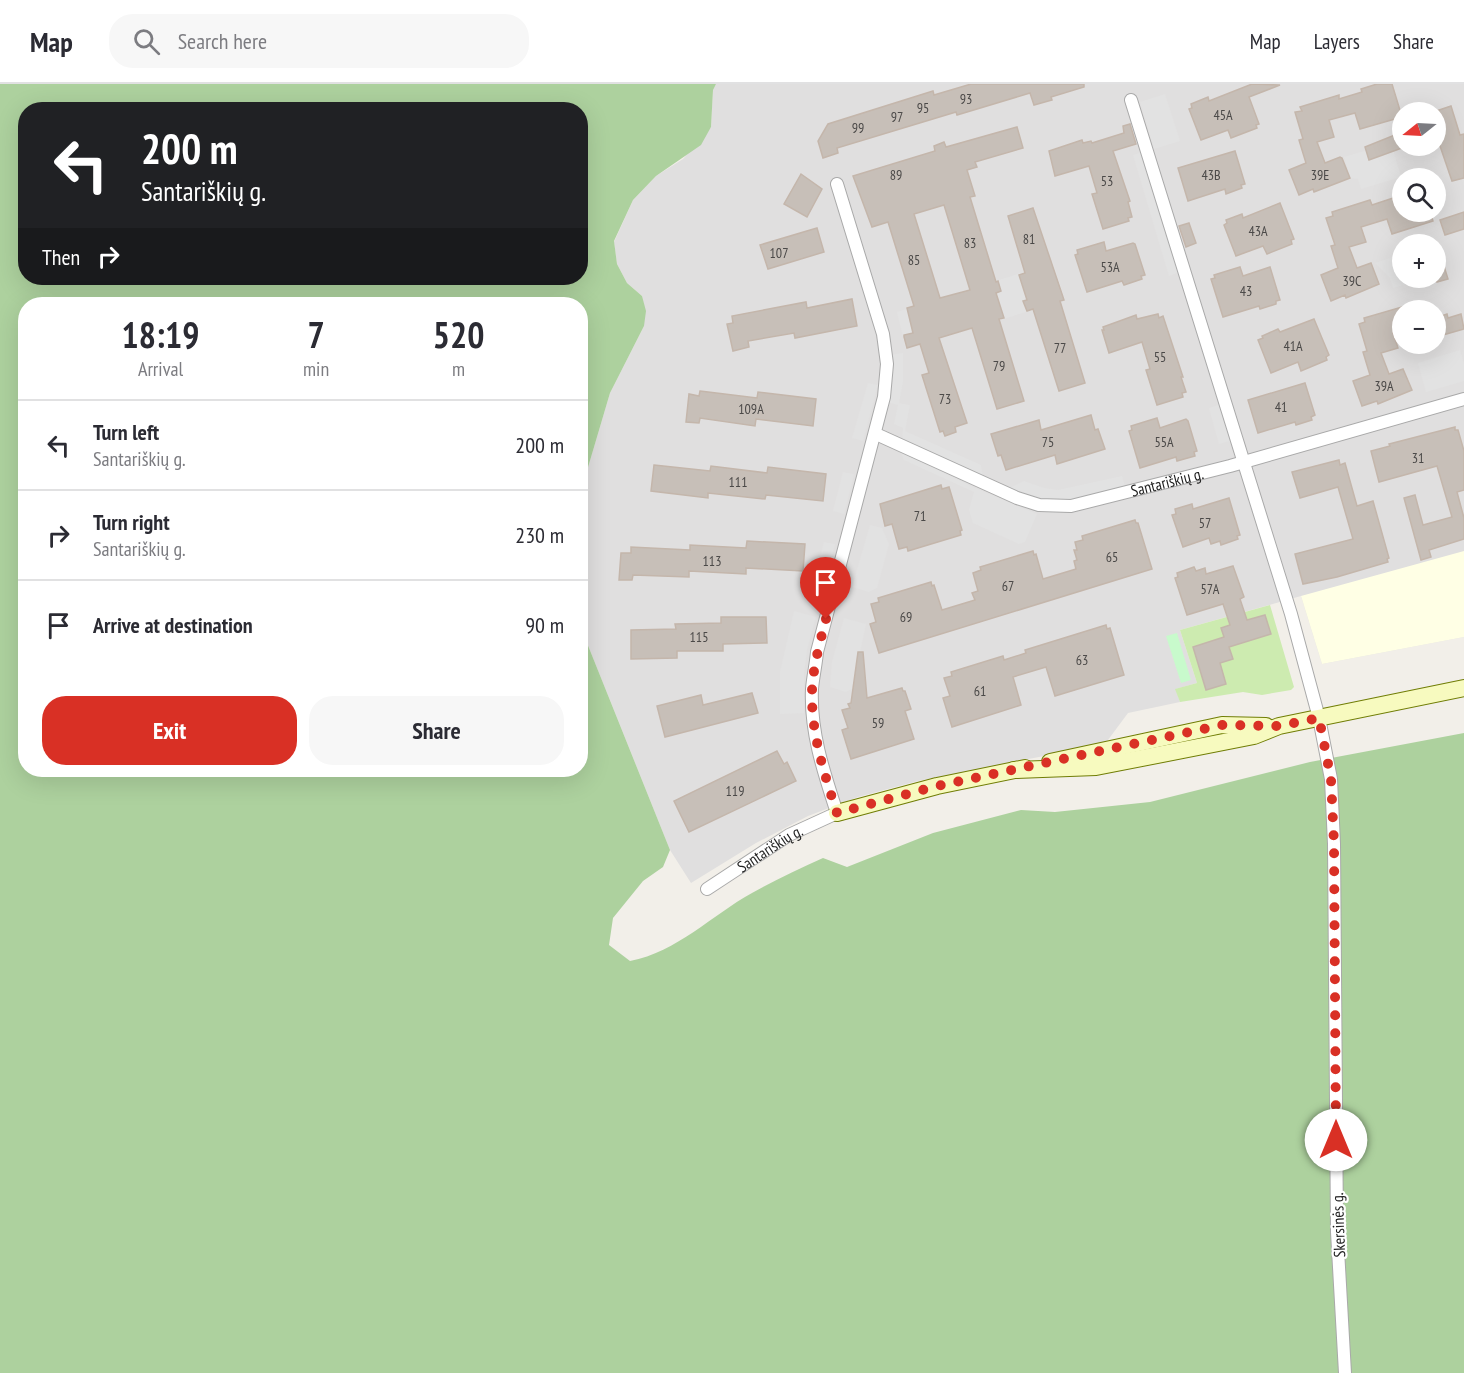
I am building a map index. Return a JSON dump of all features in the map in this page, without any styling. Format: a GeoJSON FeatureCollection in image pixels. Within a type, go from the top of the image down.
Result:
{"type":"FeatureCollection","features":[{"type":"Feature","properties":{"kind":"main road","name":"Santariškių g."},"geometry":{"type":"LineString","coordinates":[[837,813],[928,789],[1014,770],[1096,767],[1254,736],[1279,726],[1464,688]]}},
{"type":"Feature","properties":{"kind":"street","name":"Skersinės g."},"geometry":{"type":"LineString","coordinates":[[1131,100],[1290,614],[1319,718],[1331,779],[1334,844],[1337,1232],[1345,1373]]}},
{"type":"Feature","properties":{"kind":"street"},"geometry":{"type":"LineString","coordinates":[[837,184],[883,334],[887,379],[876,434],[817,652],[812,690],[814,729],[837,813]]}},
{"type":"Feature","properties":{"kind":"street","name":"Santariškių g."},"geometry":{"type":"LineString","coordinates":[[876,434],[1017,498],[1039,505],[1071,506],[1244,462],[1464,399]]}},
{"type":"Feature","properties":{"kind":"street","name":"Santariškių g."},"geometry":{"type":"LineString","coordinates":[[707,889],[789,835],[837,813]]}},
{"type":"Feature","properties":{"kind":"shaded area"},"geometry":{"type":"Polygon","coordinates":[[[716,84],[1464,84],[1464,637],[1322,664],[1301,596],[1180,630],[1197,683],[1176,689],[1180,702],[1128,713],[1105,744],[918,781],[858,797],[808,816],[756,843],[691,883],[670,850],[588,645],[588,467],[610,393],[644,326],[642,296],[627,283],[617,264],[614,242],[633,200],[656,176],[683,159],[711,127],[713,89],[716,84]]]}},
{"type":"Feature","properties":{"kind":"shaded area"},"geometry":{"type":"Polygon","coordinates":[[[1165,94],[1180,141],[1154,149],[1140,102],[1165,94]]]}},
{"type":"Feature","properties":{"kind":"shaded area"},"geometry":{"type":"Polygon","coordinates":[[[1391,143],[1392,156],[1395,156],[1398,168],[1392,168],[1392,180],[1361,189],[1358,179],[1350,178],[1344,157],[1391,143]]]}},
{"type":"Feature","properties":{"kind":"shaded area"},"geometry":{"type":"Polygon","coordinates":[[[1143,152],[1180,272],[1169,276],[1133,155],[1143,152]]]}},
{"type":"Feature","properties":{"kind":"shaded area"},"geometry":{"type":"Polygon","coordinates":[[[1392,257],[1392,285],[1390,278],[1375,263],[1392,257]]]}},
{"type":"Feature","properties":{"kind":"shaded area"},"geometry":{"type":"Polygon","coordinates":[[[1053,263],[1065,300],[906,349],[897,312],[1053,263]]]}},
{"type":"Feature","properties":{"kind":"shaded area"},"geometry":{"type":"Polygon","coordinates":[[[1460,350],[1464,364],[1464,381],[1426,392],[1418,363],[1460,350]]]}},
{"type":"Feature","properties":{"kind":"shaded area"},"geometry":{"type":"Polygon","coordinates":[[[903,353],[903,382],[899,403],[910,405],[905,431],[981,465],[983,478],[902,442],[903,428],[894,424],[898,405],[887,402],[890,355],[903,353]]]}},
{"type":"Feature","properties":{"kind":"shaded area"},"geometry":{"type":"Polygon","coordinates":[[[868,383],[878,385],[863,441],[852,438],[868,383]]]}},
{"type":"Feature","properties":{"kind":"shaded area"},"geometry":{"type":"Polygon","coordinates":[[[1219,405],[1230,441],[1219,444],[1209,408],[1219,405]]]}},
{"type":"Feature","properties":{"kind":"shaded area"},"geometry":{"type":"Polygon","coordinates":[[[901,452],[973,487],[1037,514],[1025,542],[1019,544],[973,523],[969,510],[974,492],[904,460],[901,452]]]}},
{"type":"Feature","properties":{"kind":"shaded area"},"geometry":{"type":"Polygon","coordinates":[[[843,472],[854,474],[844,514],[833,511],[843,472]]]}},
{"type":"Feature","properties":{"kind":"shaded area"},"geometry":{"type":"Polygon","coordinates":[[[1122,476],[1126,490],[1074,503],[1037,500],[1008,489],[1024,481],[1058,490],[1122,476]]]}},
{"type":"Feature","properties":{"kind":"shaded area"},"geometry":{"type":"Polygon","coordinates":[[[870,525],[882,528],[889,544],[877,588],[869,592],[852,587],[870,525]]]}},
{"type":"Feature","properties":{"kind":"shaded area"},"geometry":{"type":"Polygon","coordinates":[[[824,542],[835,544],[825,584],[814,581],[824,542]]]}},
{"type":"Feature","properties":{"kind":"shaded area"},"geometry":{"type":"Polygon","coordinates":[[[1464,551],[1464,637],[1322,664],[1301,596],[1464,551]]]}},
{"type":"Feature","properties":{"kind":"shaded area"},"geometry":{"type":"Polygon","coordinates":[[[794,611],[816,617],[807,650],[804,675],[804,713],[780,714],[780,672],[794,611]]]}},
{"type":"Feature","properties":{"kind":"shaded area"},"geometry":{"type":"Polygon","coordinates":[[[844,618],[866,624],[852,689],[846,692],[830,687],[832,662],[844,618]]]}},
{"type":"Feature","properties":{"kind":"green space"},"geometry":{"type":"Polygon","coordinates":[[[0,84],[716,84],[713,90],[711,127],[701,145],[656,176],[633,200],[614,241],[617,264],[627,283],[642,296],[646,311],[644,326],[610,393],[588,467],[588,297],[18,297],[18,777],[588,777],[588,645],[670,850],[663,867],[643,881],[613,918],[609,945],[630,961],[663,950],[752,893],[823,858],[847,867],[933,833],[1021,810],[1055,812],[1150,802],[1310,762],[1464,733],[1464,1373],[0,1373],[0,84]]]}},
{"type":"Feature","properties":{"kind":"green space"},"geometry":{"type":"Polygon","coordinates":[[[1270,605],[1294,687],[1291,690],[1262,695],[1243,692],[1180,702],[1175,689],[1197,683],[1180,630],[1270,605]]]}},
{"type":"Feature","properties":{"kind":"green space"},"geometry":{"type":"Polygon","coordinates":[[[1177,633],[1191,680],[1181,683],[1166,636],[1177,633]]]}},
{"type":"Feature","properties":{"kind":"building"},"geometry":{"type":"Polygon","coordinates":[[[971,84],[1084,84],[1084,87],[1034,105],[1030,93],[957,115],[956,112],[837,148],[838,153],[823,158],[818,141],[828,124],[933,91],[934,95],[971,84]]]}},
{"type":"Feature","properties":{"kind":"building"},"geometry":{"type":"Polygon","coordinates":[[[1252,84],[1280,85],[1249,97],[1259,124],[1256,125],[1257,128],[1231,138],[1228,130],[1201,140],[1189,109],[1192,108],[1191,104],[1208,97],[1209,101],[1252,84]]]}},
{"type":"Feature","properties":{"kind":"building"},"geometry":{"type":"Polygon","coordinates":[[[1377,84],[1392,84],[1397,102],[1392,102],[1392,120],[1360,129],[1355,113],[1329,120],[1334,137],[1317,142],[1325,163],[1342,158],[1350,178],[1314,192],[1313,189],[1299,195],[1289,170],[1306,163],[1299,140],[1303,139],[1295,112],[1302,111],[1300,107],[1339,95],[1339,99],[1362,92],[1361,89],[1377,84]]]}},
{"type":"Feature","properties":{"kind":"building"},"geometry":{"type":"Polygon","coordinates":[[[1451,106],[1460,135],[1464,134],[1464,178],[1452,181],[1443,156],[1446,156],[1446,108],[1451,106]]]}},
{"type":"Feature","properties":{"kind":"building"},"geometry":{"type":"Polygon","coordinates":[[[1130,124],[1136,144],[1113,151],[1130,201],[1128,202],[1132,217],[1128,218],[1129,221],[1103,229],[1092,194],[1097,193],[1089,166],[1055,176],[1049,151],[1082,140],[1083,143],[1091,141],[1092,143],[1124,133],[1123,126],[1130,124]]]}},
{"type":"Feature","properties":{"kind":"building"},"geometry":{"type":"Polygon","coordinates":[[[1017,127],[1023,148],[975,162],[977,167],[967,170],[975,196],[970,197],[996,282],[998,281],[1001,291],[996,293],[1004,318],[999,319],[1024,401],[997,409],[972,328],[939,338],[967,423],[955,427],[956,432],[945,436],[943,431],[940,432],[922,375],[929,373],[920,344],[907,348],[904,337],[904,335],[913,333],[907,308],[914,306],[888,222],[872,227],[853,176],[935,151],[934,146],[944,142],[946,147],[1017,127]],[[944,205],[914,214],[940,298],[970,290],[944,205]]]}},
{"type":"Feature","properties":{"kind":"building"},"geometry":{"type":"Polygon","coordinates":[[[1392,136],[1392,152],[1369,160],[1365,147],[1392,136]]]}},
{"type":"Feature","properties":{"kind":"building"},"geometry":{"type":"Polygon","coordinates":[[[1235,151],[1245,184],[1241,185],[1242,188],[1226,194],[1225,189],[1188,201],[1178,168],[1235,151]]]}},
{"type":"Feature","properties":{"kind":"building"},"geometry":{"type":"Polygon","coordinates":[[[801,174],[822,189],[807,217],[784,204],[801,174]]]}},
{"type":"Feature","properties":{"kind":"building"},"geometry":{"type":"Polygon","coordinates":[[[1392,198],[1392,222],[1430,222],[1392,234],[1387,219],[1361,227],[1366,242],[1349,247],[1357,268],[1371,263],[1379,284],[1346,298],[1345,295],[1331,301],[1321,275],[1338,268],[1331,246],[1335,245],[1326,218],[1333,216],[1332,212],[1370,200],[1372,205],[1392,198]]]}},
{"type":"Feature","properties":{"kind":"building"},"geometry":{"type":"Polygon","coordinates":[[[1280,203],[1294,239],[1291,240],[1292,244],[1267,254],[1263,246],[1236,256],[1224,225],[1227,223],[1226,220],[1242,214],[1243,218],[1280,203]]]}},
{"type":"Feature","properties":{"kind":"building"},"geometry":{"type":"Polygon","coordinates":[[[1033,208],[1064,300],[1060,301],[1085,383],[1059,391],[1033,309],[1027,311],[1023,301],[1027,300],[1019,275],[1025,273],[1008,216],[1033,208]]]}},
{"type":"Feature","properties":{"kind":"building"},"geometry":{"type":"Polygon","coordinates":[[[1464,212],[1464,229],[1445,234],[1441,222],[1446,222],[1446,218],[1464,212]]]}},
{"type":"Feature","properties":{"kind":"building"},"geometry":{"type":"Polygon","coordinates":[[[1189,223],[1196,243],[1186,247],[1179,226],[1189,223]]]}},
{"type":"Feature","properties":{"kind":"building"},"geometry":{"type":"Polygon","coordinates":[[[817,228],[824,252],[768,269],[760,245],[817,228]]]}},
{"type":"Feature","properties":{"kind":"building"},"geometry":{"type":"Polygon","coordinates":[[[1104,242],[1106,251],[1135,244],[1145,275],[1141,276],[1142,279],[1124,285],[1122,281],[1087,292],[1075,255],[1078,254],[1077,250],[1104,242]]]}},
{"type":"Feature","properties":{"kind":"building"},"geometry":{"type":"Polygon","coordinates":[[[1240,267],[1243,276],[1270,267],[1280,300],[1276,301],[1276,304],[1260,309],[1259,306],[1223,317],[1211,279],[1215,278],[1214,275],[1240,267]]]}},
{"type":"Feature","properties":{"kind":"building"},"geometry":{"type":"Polygon","coordinates":[[[852,299],[857,326],[795,338],[794,333],[748,341],[749,347],[733,351],[727,324],[733,323],[732,316],[806,302],[807,308],[852,299]]]}},
{"type":"Feature","properties":{"kind":"building"},"geometry":{"type":"Polygon","coordinates":[[[1392,310],[1392,350],[1381,353],[1389,374],[1403,369],[1412,390],[1378,404],[1377,401],[1362,406],[1353,381],[1370,375],[1363,352],[1367,351],[1359,324],[1365,322],[1364,318],[1392,310]]]}},
{"type":"Feature","properties":{"kind":"building"},"geometry":{"type":"Polygon","coordinates":[[[1158,314],[1159,318],[1163,316],[1186,392],[1182,393],[1183,397],[1157,405],[1146,370],[1150,369],[1142,342],[1109,353],[1102,330],[1104,330],[1103,327],[1136,315],[1137,319],[1158,314]]]}},
{"type":"Feature","properties":{"kind":"building"},"geometry":{"type":"Polygon","coordinates":[[[1446,314],[1448,318],[1461,314],[1464,329],[1446,334],[1446,314]]]}},
{"type":"Feature","properties":{"kind":"building"},"geometry":{"type":"Polygon","coordinates":[[[1314,319],[1329,355],[1326,357],[1327,360],[1301,371],[1298,362],[1271,373],[1258,340],[1278,329],[1280,332],[1314,319]]]}},
{"type":"Feature","properties":{"kind":"building"},"geometry":{"type":"Polygon","coordinates":[[[1305,383],[1315,415],[1311,417],[1312,420],[1296,425],[1295,422],[1258,433],[1248,400],[1305,383]]]}},
{"type":"Feature","properties":{"kind":"building"},"geometry":{"type":"Polygon","coordinates":[[[700,391],[757,398],[758,392],[816,399],[813,426],[756,419],[755,426],[700,418],[699,423],[686,422],[689,394],[699,396],[700,391]]]}},
{"type":"Feature","properties":{"kind":"building"},"geometry":{"type":"Polygon","coordinates":[[[1091,415],[1095,430],[1098,429],[1105,449],[1057,464],[1055,455],[1006,470],[1001,455],[998,456],[991,434],[1039,420],[1041,430],[1091,415]]]}},
{"type":"Feature","properties":{"kind":"building"},"geometry":{"type":"Polygon","coordinates":[[[1157,418],[1160,428],[1186,419],[1188,421],[1197,451],[1194,452],[1195,456],[1177,461],[1176,457],[1140,468],[1129,431],[1132,430],[1131,426],[1157,418]]]}},
{"type":"Feature","properties":{"kind":"building"},"geometry":{"type":"Polygon","coordinates":[[[1455,427],[1464,451],[1464,490],[1457,492],[1464,518],[1464,539],[1429,550],[1431,557],[1421,560],[1404,498],[1415,495],[1423,525],[1452,517],[1437,466],[1379,482],[1371,451],[1455,427]]]}},
{"type":"Feature","properties":{"kind":"building"},"geometry":{"type":"Polygon","coordinates":[[[1339,460],[1340,465],[1345,463],[1357,506],[1373,501],[1389,558],[1388,562],[1303,584],[1295,554],[1353,539],[1338,487],[1300,498],[1292,472],[1339,460]]]}},
{"type":"Feature","properties":{"kind":"building"},"geometry":{"type":"Polygon","coordinates":[[[654,465],[710,471],[711,466],[767,473],[768,467],[826,474],[823,501],[766,495],[765,499],[708,493],[708,498],[651,491],[654,465]]]}},
{"type":"Feature","properties":{"kind":"building"},"geometry":{"type":"Polygon","coordinates":[[[941,485],[942,489],[949,487],[962,530],[961,535],[908,551],[907,547],[899,549],[892,524],[885,526],[880,504],[941,485]]]}},
{"type":"Feature","properties":{"kind":"building"},"geometry":{"type":"Polygon","coordinates":[[[1229,498],[1240,535],[1237,536],[1238,539],[1221,545],[1220,541],[1211,544],[1209,538],[1183,547],[1172,515],[1176,514],[1175,509],[1192,504],[1193,509],[1229,498]]]}},
{"type":"Feature","properties":{"kind":"building"},"geometry":{"type":"Polygon","coordinates":[[[1135,520],[1138,523],[1152,569],[879,653],[870,624],[876,622],[871,604],[879,602],[878,598],[931,582],[942,610],[975,600],[972,593],[978,591],[973,573],[981,570],[980,567],[1033,551],[1034,555],[1036,554],[1043,579],[1076,569],[1075,542],[1083,540],[1082,536],[1135,520]]]}},
{"type":"Feature","properties":{"kind":"building"},"geometry":{"type":"Polygon","coordinates":[[[747,541],[805,544],[803,571],[746,568],[746,574],[689,571],[689,577],[633,575],[632,580],[619,580],[621,553],[631,553],[631,547],[690,550],[690,545],[746,548],[747,541]]]}},
{"type":"Feature","properties":{"kind":"building"},"geometry":{"type":"Polygon","coordinates":[[[1233,566],[1244,597],[1240,599],[1247,620],[1265,615],[1271,634],[1229,647],[1233,659],[1220,663],[1226,684],[1206,690],[1193,647],[1224,637],[1221,628],[1230,625],[1223,604],[1187,615],[1175,578],[1178,577],[1177,573],[1194,567],[1196,571],[1205,568],[1206,574],[1233,566]]]}},
{"type":"Feature","properties":{"kind":"building"},"geometry":{"type":"Polygon","coordinates":[[[721,617],[766,617],[767,643],[723,644],[723,651],[677,651],[677,658],[631,659],[631,630],[676,629],[675,624],[721,623],[721,617]]]}},
{"type":"Feature","properties":{"kind":"building"},"geometry":{"type":"Polygon","coordinates":[[[1106,625],[1107,629],[1110,628],[1124,675],[1055,696],[1046,667],[1013,677],[1021,705],[952,727],[943,698],[950,696],[944,678],[952,676],[951,672],[1003,656],[1004,660],[1026,653],[1025,650],[1106,625]]]}},
{"type":"Feature","properties":{"kind":"building"},"geometry":{"type":"Polygon","coordinates":[[[858,652],[863,652],[867,698],[902,688],[905,691],[911,709],[905,711],[914,739],[851,759],[842,730],[848,728],[842,710],[850,708],[848,704],[851,703],[858,652]]]}},
{"type":"Feature","properties":{"kind":"building"},"geometry":{"type":"Polygon","coordinates":[[[752,693],[758,713],[665,737],[657,706],[701,695],[703,705],[752,693]]]}},
{"type":"Feature","properties":{"kind":"building"},"geometry":{"type":"Polygon","coordinates":[[[777,751],[784,764],[787,762],[796,781],[689,832],[674,801],[777,751]]]}},
{"type":"Feature","properties":{"kind":"route"},"geometry":{"type":"LineString","coordinates":[[826,619],[817,652],[812,690],[814,729],[837,813],[937,786],[1222,725],[1279,726],[1319,718],[1331,779],[1334,844],[1336,1140]]}}]}
